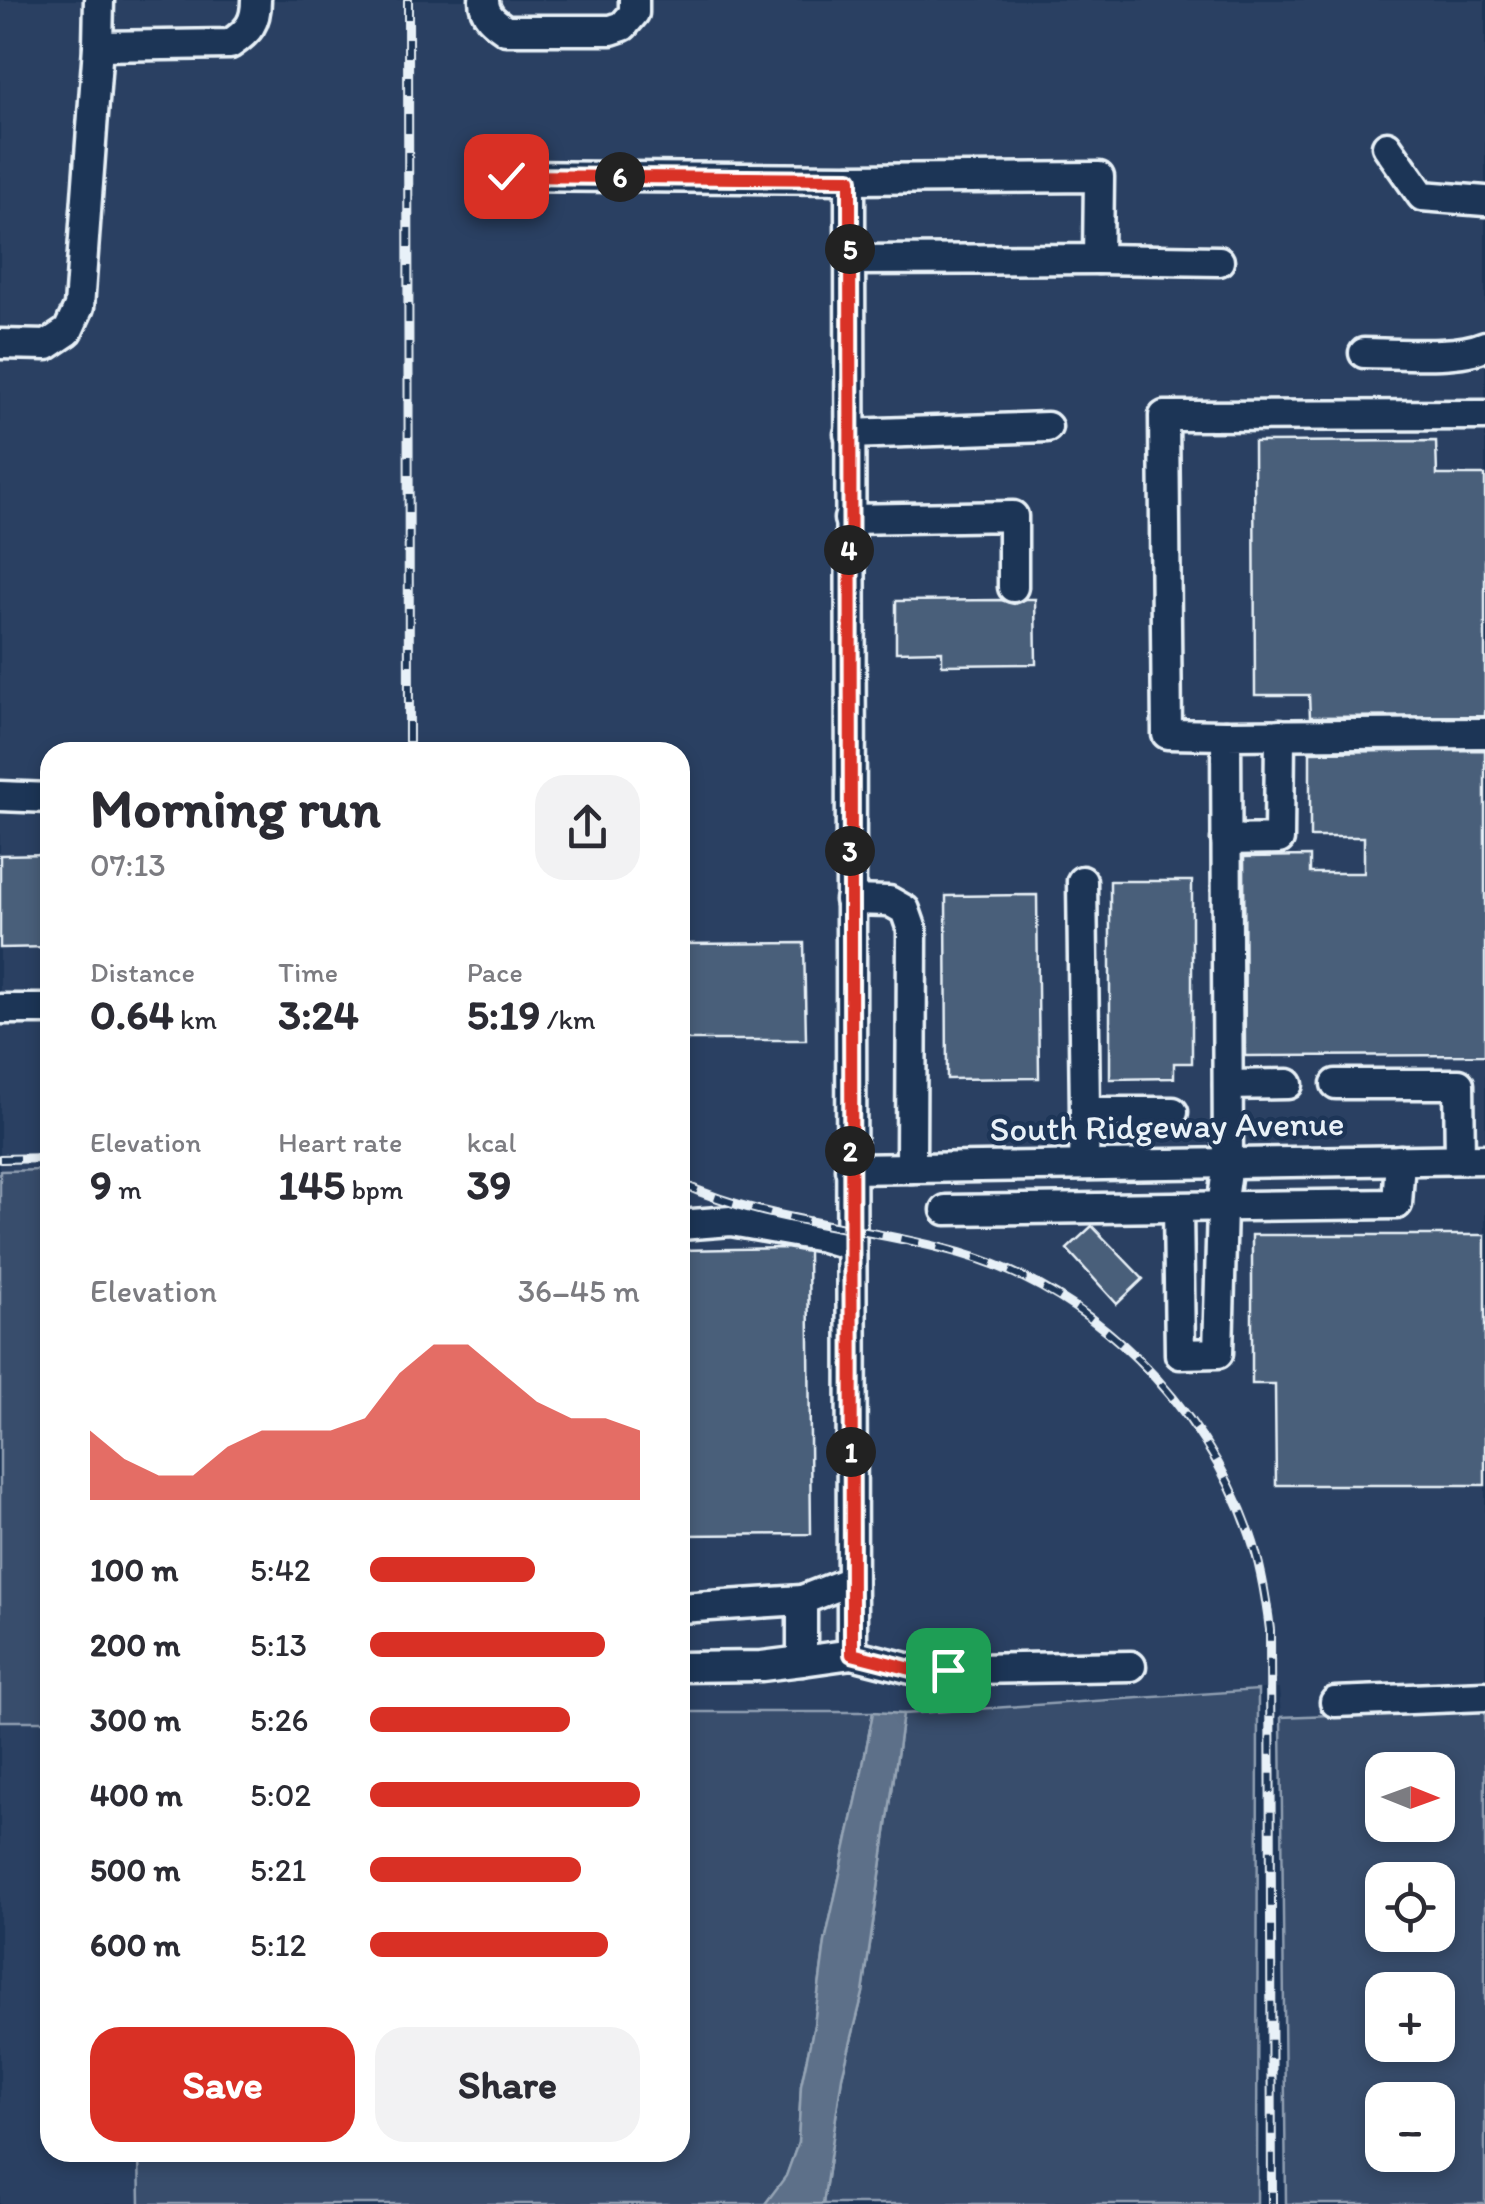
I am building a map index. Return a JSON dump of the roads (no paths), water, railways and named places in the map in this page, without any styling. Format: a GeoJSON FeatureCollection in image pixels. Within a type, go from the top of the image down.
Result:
{"type":"FeatureCollection","features":[{"type":"Feature","properties":{"kind":"street"},"geometry":{"type":"LineString","coordinates":[[0,344],[47,345],[68,331],[79,307],[99,0]]}},
{"type":"Feature","properties":{"kind":"street"},"geometry":{"type":"LineString","coordinates":[[98,46],[230,44],[244,34],[256,16],[256,0]]}},
{"type":"Feature","properties":{"kind":"street"},"geometry":{"type":"LineString","coordinates":[[484,0],[492,21],[506,30],[611,30],[623,26],[634,13],[634,0]]}},
{"type":"Feature","properties":{"kind":"street"},"geometry":{"type":"LineString","coordinates":[[1387,146],[1422,196],[1485,201]]}},
{"type":"Feature","properties":{"kind":"street"},"geometry":{"type":"LineString","coordinates":[[506,176],[1099,177],[1098,259]]}},
{"type":"Feature","properties":{"kind":"street"},"geometry":{"type":"LineString","coordinates":[[850,179],[852,1654]]}},
{"type":"Feature","properties":{"kind":"street"},"geometry":{"type":"LineString","coordinates":[[850,260],[1219,261]]}},
{"type":"Feature","properties":{"kind":"street"},"geometry":{"type":"LineString","coordinates":[[1364,354],[1447,353],[1485,346]]}},
{"type":"Feature","properties":{"kind":"street"},"geometry":{"type":"LineString","coordinates":[[1485,416],[1164,416],[1167,734],[1485,733]]}},
{"type":"Feature","properties":{"kind":"street"},"geometry":{"type":"LineString","coordinates":[[850,434],[1046,426]]}},
{"type":"Feature","properties":{"kind":"street"},"geometry":{"type":"LineString","coordinates":[[849,519],[1013,516],[1013,587]]}},
{"type":"Feature","properties":{"kind":"street"},"geometry":{"type":"LineString","coordinates":[[1226,840],[1279,839],[1280,734]]}},
{"type":"Feature","properties":{"kind":"street"},"geometry":{"type":"LineString","coordinates":[[1178,1207],[1180,1354],[1218,1353],[1222,1207],[1228,1163],[1226,735]]}},
{"type":"Feature","properties":{"kind":"street"},"geometry":{"type":"LineString","coordinates":[[0,796],[40,798]]}},
{"type":"Feature","properties":{"kind":"street"},"geometry":{"type":"LineString","coordinates":[[1082,881],[1085,1112],[1109,1208]]}},
{"type":"Feature","properties":{"kind":"street"},"geometry":{"type":"LineString","coordinates":[[850,900],[889,901],[905,910],[912,930],[912,1168]]}},
{"type":"Feature","properties":{"kind":"street"},"geometry":{"type":"LineString","coordinates":[[0,1009],[40,1009]]}},
{"type":"Feature","properties":{"kind":"street"},"geometry":{"type":"LineString","coordinates":[[1228,1085],[1288,1084]]}},
{"type":"Feature","properties":{"kind":"street"},"geometry":{"type":"LineString","coordinates":[[1336,1084],[1459,1084],[1472,1159]]}},
{"type":"Feature","properties":{"kind":"street"},"geometry":{"type":"LineString","coordinates":[[1085,1112],[1173,1112]]}},
{"type":"Feature","properties":{"kind":"street","name":"South Ridgeway Avenue"},"geometry":{"type":"LineString","coordinates":[[850,1169],[1472,1159]]}},
{"type":"Feature","properties":{"kind":"street"},"geometry":{"type":"LineString","coordinates":[[946,1210],[1398,1204],[1400,1160]]}},
{"type":"Feature","properties":{"kind":"street"},"geometry":{"type":"LineString","coordinates":[[690,1224],[731,1221],[850,1245]]}},
{"type":"Feature","properties":{"kind":"street"},"geometry":{"type":"LineString","coordinates":[[690,1607],[802,1600],[851,1581]]}},
{"type":"Feature","properties":{"kind":"street"},"geometry":{"type":"LineString","coordinates":[[802,1600],[802,1661]]}},
{"type":"Feature","properties":{"kind":"street"},"geometry":{"type":"LineString","coordinates":[[690,1666],[762,1666],[852,1654],[915,1670],[1130,1666]]}},
{"type":"Feature","properties":{"kind":"street"},"geometry":{"type":"LineString","coordinates":[[1335,1702],[1485,1696]]}},
{"type":"Feature","properties":{"kind":"railway"},"geometry":{"type":"LineString","coordinates":[[408,0],[409,742]]}},
{"type":"Feature","properties":{"kind":"railway"},"geometry":{"type":"LineString","coordinates":[[0,1159],[40,1158]]}},
{"type":"Feature","properties":{"kind":"railway"},"geometry":{"type":"LineString","coordinates":[[690,1187],[783,1216],[960,1253],[1009,1271],[1055,1295],[1098,1324],[1138,1359],[1173,1398],[1230,1486],[1257,1557],[1270,1630],[1272,2204]]}}]}
